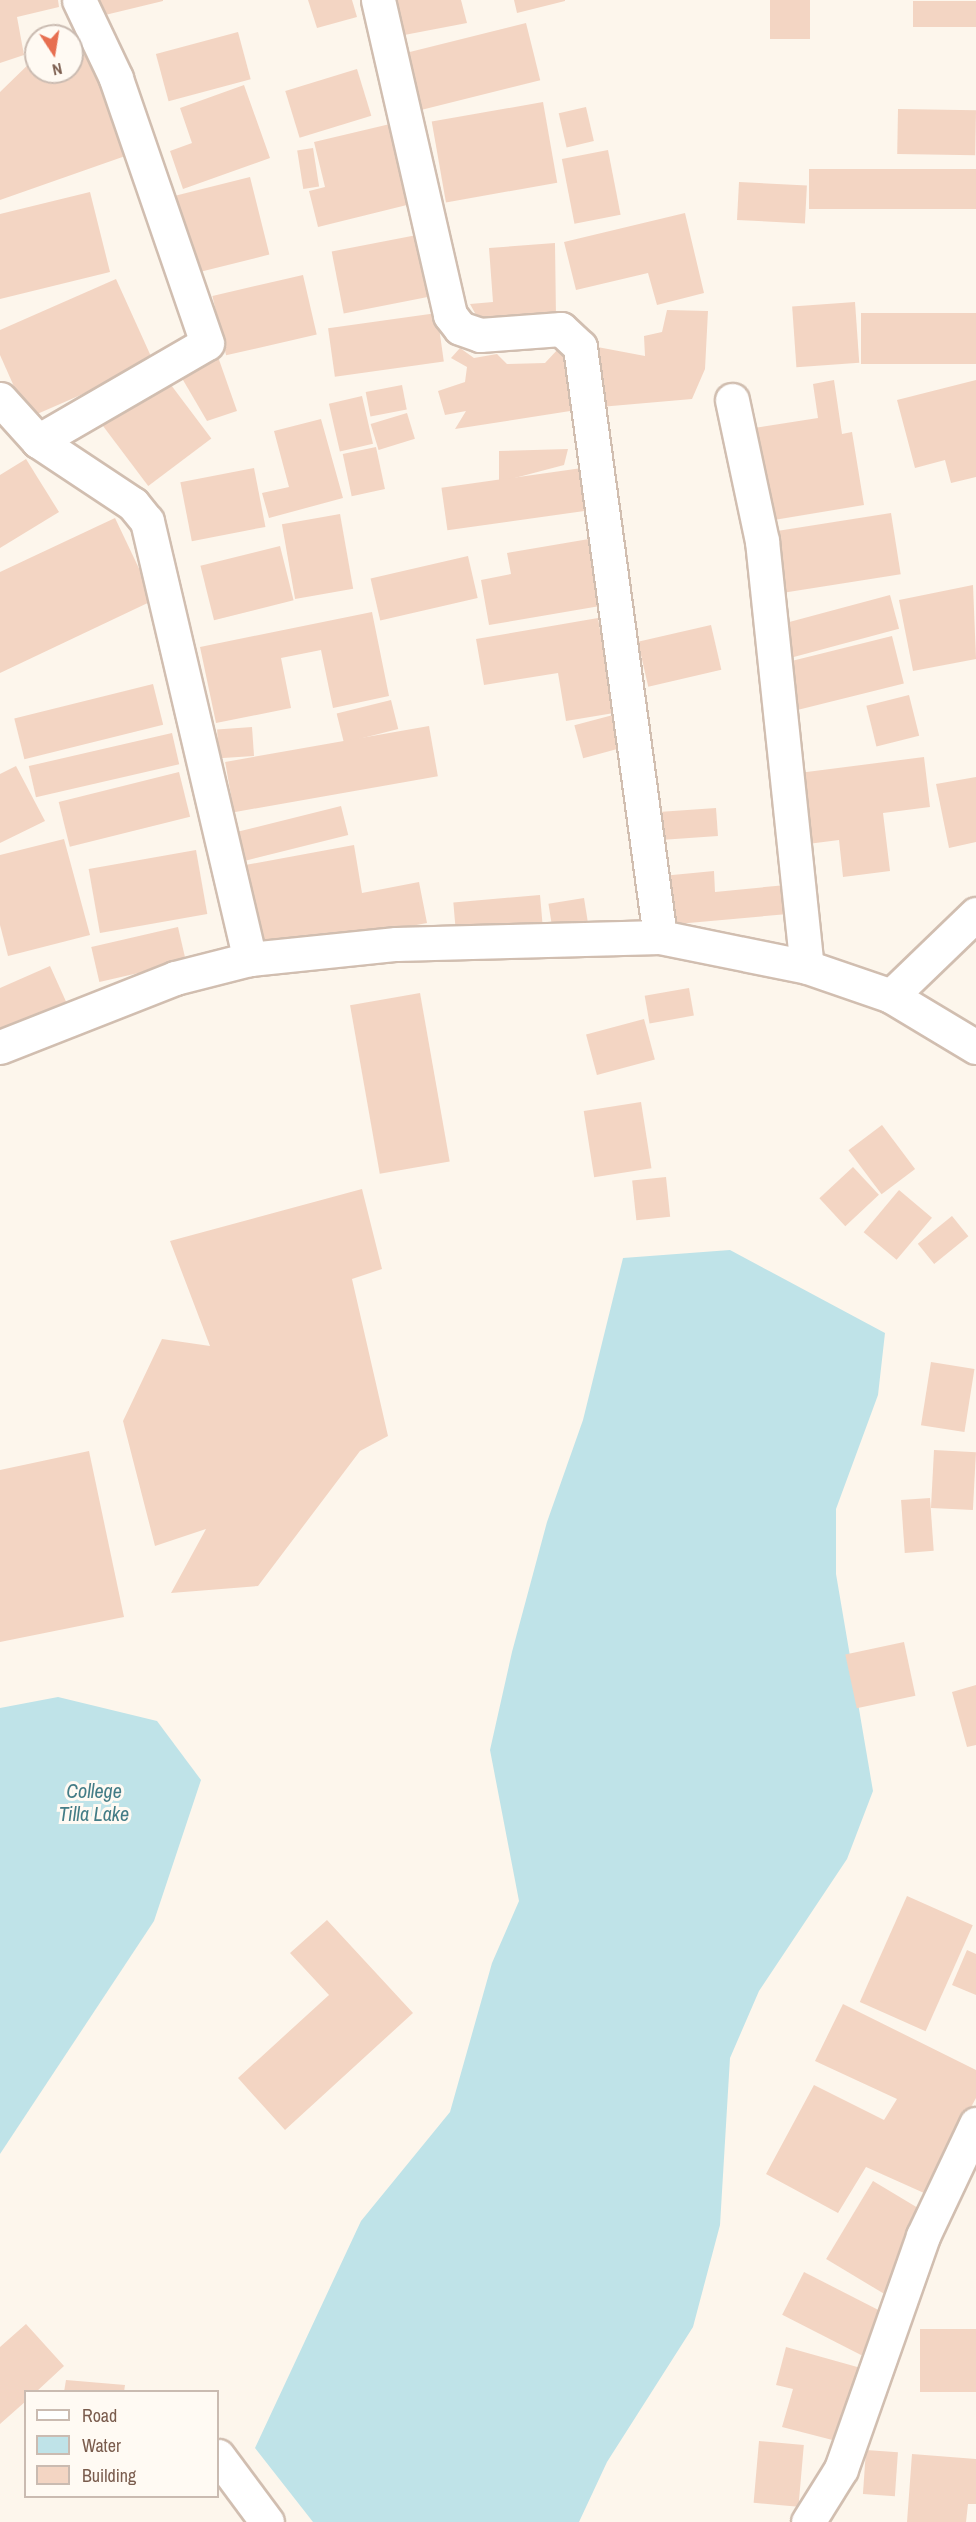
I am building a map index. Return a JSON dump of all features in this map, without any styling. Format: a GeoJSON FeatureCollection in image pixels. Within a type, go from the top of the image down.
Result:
{"type":"FeatureCollection","features":[{"type":"Feature","properties":{"kind":"street"},"geometry":{"type":"LineString","coordinates":[[38,441],[207,344],[116,78],[79,0]]}},
{"type":"Feature","properties":{"kind":"street"},"geometry":{"type":"LineString","coordinates":[[378,0],[450,315],[460,328],[480,335],[561,329],[580,347],[660,937]]}},
{"type":"Feature","properties":{"kind":"street"},"geometry":{"type":"LineString","coordinates":[[0,399],[38,441],[133,504],[147,521],[250,959]]}},
{"type":"Feature","properties":{"kind":"street"},"geometry":{"type":"LineString","coordinates":[[732,400],[762,541],[807,967]]}},
{"type":"Feature","properties":{"kind":"street"},"geometry":{"type":"LineString","coordinates":[[891,996],[976,914]]}},
{"type":"Feature","properties":{"kind":"street"},"geometry":{"type":"LineString","coordinates":[[0,1047],[175,978],[250,959],[396,944],[660,937],[807,967],[891,996],[976,1047]]}},
{"type":"Feature","properties":{"kind":"street"},"geometry":{"type":"LineString","coordinates":[[808,2522],[841,2469],[923,2236],[976,2124]]}},
{"type":"Feature","properties":{"kind":"street"},"geometry":{"type":"LineString","coordinates":[[219,2457],[267,2522]]}},
{"type":"Feature","properties":{"kind":"water"},"geometry":{"type":"Polygon","coordinates":[[[730,1250],[885,1333],[878,1395],[836,1509],[836,1574],[873,1791],[847,1859],[759,1991],[730,2058],[720,2225],[693,2327],[607,2462],[579,2522],[313,2522],[255,2448],[361,2221],[450,2112],[492,1963],[519,1901],[490,1750],[512,1652],[547,1522],[583,1420],[623,1258],[730,1250]]]}},
{"type":"Feature","properties":{"kind":"water","name":"College Tilla Lake"},"geometry":{"type":"Polygon","coordinates":[[[58,1697],[157,1721],[201,1780],[154,1921],[0,2154],[0,1708],[58,1697]]]}},
{"type":"Feature","properties":{"kind":"building"},"geometry":{"type":"Polygon","coordinates":[[[0,0],[58,0],[59,7],[17,17],[24,55],[0,63],[0,0]]]}},
{"type":"Feature","properties":{"kind":"building"},"geometry":{"type":"Polygon","coordinates":[[[97,0],[163,0],[163,1],[101,16],[97,0]]]}},
{"type":"Feature","properties":{"kind":"building"},"geometry":{"type":"Polygon","coordinates":[[[308,0],[352,0],[357,17],[317,28],[308,0]]]}},
{"type":"Feature","properties":{"kind":"building"},"geometry":{"type":"Polygon","coordinates":[[[388,0],[461,0],[467,23],[399,36],[388,0]]]}},
{"type":"Feature","properties":{"kind":"building"},"geometry":{"type":"Polygon","coordinates":[[[514,0],[565,0],[565,1],[517,13],[514,0]]]}},
{"type":"Feature","properties":{"kind":"building"},"geometry":{"type":"Polygon","coordinates":[[[770,0],[810,0],[810,39],[770,39],[770,0]]]}},
{"type":"Feature","properties":{"kind":"building"},"geometry":{"type":"Polygon","coordinates":[[[913,1],[976,1],[976,27],[913,27],[913,1]]]}},
{"type":"Feature","properties":{"kind":"building"},"geometry":{"type":"Polygon","coordinates":[[[526,23],[540,80],[418,111],[404,53],[526,23]]]}},
{"type":"Feature","properties":{"kind":"building"},"geometry":{"type":"Polygon","coordinates":[[[238,32],[251,79],[169,101],[156,54],[238,32]]]}},
{"type":"Feature","properties":{"kind":"building"},"geometry":{"type":"Polygon","coordinates":[[[87,34],[131,154],[0,200],[0,92],[24,69],[24,84],[84,84],[84,35],[87,34]]]}},
{"type":"Feature","properties":{"kind":"building"},"geometry":{"type":"Polygon","coordinates":[[[357,69],[371,116],[300,138],[285,91],[357,69]]]}},
{"type":"Feature","properties":{"kind":"building"},"geometry":{"type":"Polygon","coordinates":[[[244,85],[270,158],[183,189],[170,151],[192,143],[180,108],[244,85]]]}},
{"type":"Feature","properties":{"kind":"building"},"geometry":{"type":"Polygon","coordinates":[[[543,102],[557,183],[446,202],[432,122],[543,102]]]}},
{"type":"Feature","properties":{"kind":"building"},"geometry":{"type":"Polygon","coordinates":[[[586,107],[594,141],[567,147],[559,113],[586,107]]]}},
{"type":"Feature","properties":{"kind":"building"},"geometry":{"type":"Polygon","coordinates":[[[898,109],[976,110],[975,155],[897,154],[898,109]]]}},
{"type":"Feature","properties":{"kind":"building"},"geometry":{"type":"Polygon","coordinates":[[[390,124],[419,202],[318,227],[309,191],[325,187],[314,142],[390,124]]]}},
{"type":"Feature","properties":{"kind":"building"},"geometry":{"type":"Polygon","coordinates":[[[313,148],[319,187],[303,189],[297,151],[313,148]]]}},
{"type":"Feature","properties":{"kind":"building"},"geometry":{"type":"Polygon","coordinates":[[[608,150],[621,215],[574,224],[562,159],[608,150]]]}},
{"type":"Feature","properties":{"kind":"building"},"geometry":{"type":"Polygon","coordinates":[[[809,169],[976,169],[976,209],[809,209],[809,169]]]}},
{"type":"Feature","properties":{"kind":"building"},"geometry":{"type":"Polygon","coordinates":[[[250,177],[269,255],[196,273],[176,195],[250,177]]]}},
{"type":"Feature","properties":{"kind":"building"},"geometry":{"type":"Polygon","coordinates":[[[739,182],[807,186],[805,224],[737,220],[739,182]]]}},
{"type":"Feature","properties":{"kind":"building"},"geometry":{"type":"Polygon","coordinates":[[[90,192],[110,272],[0,299],[0,214],[90,192]]]}},
{"type":"Feature","properties":{"kind":"building"},"geometry":{"type":"Polygon","coordinates":[[[685,213],[704,293],[657,305],[648,273],[576,290],[564,242],[685,213]]]}},
{"type":"Feature","properties":{"kind":"building"},"geometry":{"type":"Polygon","coordinates":[[[422,234],[434,296],[344,313],[332,252],[422,234]]]}},
{"type":"Feature","properties":{"kind":"building"},"geometry":{"type":"Polygon","coordinates":[[[555,243],[556,317],[481,324],[470,304],[493,302],[489,248],[555,243]]]}},
{"type":"Feature","properties":{"kind":"building"},"geometry":{"type":"Polygon","coordinates":[[[303,275],[317,334],[226,355],[212,296],[303,275]]]}},
{"type":"Feature","properties":{"kind":"building"},"geometry":{"type":"Polygon","coordinates":[[[116,279],[154,363],[28,418],[0,355],[0,330],[116,279]]]}},
{"type":"Feature","properties":{"kind":"building"},"geometry":{"type":"Polygon","coordinates":[[[855,302],[859,363],[796,367],[792,306],[855,302]]]}},
{"type":"Feature","properties":{"kind":"building"},"geometry":{"type":"Polygon","coordinates":[[[667,310],[708,311],[705,369],[692,399],[600,407],[592,346],[645,356],[644,336],[662,332],[667,310]]]}},
{"type":"Feature","properties":{"kind":"building"},"geometry":{"type":"Polygon","coordinates":[[[437,313],[444,362],[335,377],[328,328],[437,313]]]}},
{"type":"Feature","properties":{"kind":"building"},"geometry":{"type":"Polygon","coordinates":[[[861,313],[976,313],[976,364],[861,364],[861,313]]]}},
{"type":"Feature","properties":{"kind":"building"},"geometry":{"type":"Polygon","coordinates":[[[460,348],[474,358],[497,354],[507,364],[545,363],[559,348],[571,354],[583,409],[455,429],[466,411],[445,415],[438,391],[465,382],[467,367],[451,358],[460,348]]]}},
{"type":"Feature","properties":{"kind":"building"},"geometry":{"type":"Polygon","coordinates":[[[217,354],[237,411],[207,421],[176,368],[217,354]]]}},
{"type":"Feature","properties":{"kind":"building"},"geometry":{"type":"Polygon","coordinates":[[[165,377],[211,438],[148,486],[102,425],[165,377]]]}},
{"type":"Feature","properties":{"kind":"building"},"geometry":{"type":"Polygon","coordinates":[[[834,380],[842,434],[852,432],[864,505],[768,521],[754,428],[818,418],[813,384],[834,380]]]}},
{"type":"Feature","properties":{"kind":"building"},"geometry":{"type":"Polygon","coordinates":[[[976,380],[976,477],[951,483],[945,460],[915,468],[897,400],[976,380]]]}},
{"type":"Feature","properties":{"kind":"building"},"geometry":{"type":"Polygon","coordinates":[[[402,385],[407,410],[370,417],[366,392],[402,385]]]}},
{"type":"Feature","properties":{"kind":"building"},"geometry":{"type":"Polygon","coordinates":[[[362,396],[373,444],[340,451],[329,404],[362,396]]]}},
{"type":"Feature","properties":{"kind":"building"},"geometry":{"type":"Polygon","coordinates":[[[407,413],[415,439],[379,450],[371,424],[407,413]]]}},
{"type":"Feature","properties":{"kind":"building"},"geometry":{"type":"Polygon","coordinates":[[[321,419],[343,498],[269,518],[262,493],[289,487],[274,431],[321,419]]]}},
{"type":"Feature","properties":{"kind":"building"},"geometry":{"type":"Polygon","coordinates":[[[376,447],[385,489],[352,496],[343,454],[376,447]]]}},
{"type":"Feature","properties":{"kind":"building"},"geometry":{"type":"Polygon","coordinates":[[[568,449],[564,465],[499,482],[499,451],[568,449]]]}},
{"type":"Feature","properties":{"kind":"building"},"geometry":{"type":"Polygon","coordinates":[[[26,459],[59,512],[0,548],[0,475],[26,459]]]}},
{"type":"Feature","properties":{"kind":"building"},"geometry":{"type":"Polygon","coordinates":[[[589,467],[595,510],[447,530],[441,488],[589,467]]]}},
{"type":"Feature","properties":{"kind":"building"},"geometry":{"type":"Polygon","coordinates":[[[254,468],[265,527],[192,541],[180,482],[254,468]]]}},
{"type":"Feature","properties":{"kind":"building"},"geometry":{"type":"Polygon","coordinates":[[[891,513],[901,574],[785,593],[775,531],[891,513]]]}},
{"type":"Feature","properties":{"kind":"building"},"geometry":{"type":"Polygon","coordinates":[[[340,514],[353,589],[295,599],[282,524],[340,514]]]}},
{"type":"Feature","properties":{"kind":"building"},"geometry":{"type":"Polygon","coordinates":[[[115,518],[154,600],[0,673],[0,572],[115,518]]]}},
{"type":"Feature","properties":{"kind":"building"},"geometry":{"type":"Polygon","coordinates":[[[589,539],[600,606],[489,625],[481,580],[511,574],[507,553],[589,539]]]}},
{"type":"Feature","properties":{"kind":"building"},"geometry":{"type":"Polygon","coordinates":[[[280,546],[294,600],[214,620],[200,566],[280,546]]]}},
{"type":"Feature","properties":{"kind":"building"},"geometry":{"type":"Polygon","coordinates":[[[468,556],[478,598],[380,620],[371,578],[468,556]]]}},
{"type":"Feature","properties":{"kind":"building"},"geometry":{"type":"Polygon","coordinates":[[[973,585],[976,659],[913,671],[899,600],[973,585]]]}},
{"type":"Feature","properties":{"kind":"building"},"geometry":{"type":"Polygon","coordinates":[[[890,595],[899,629],[793,657],[784,623],[890,595]]]}},
{"type":"Feature","properties":{"kind":"building"},"geometry":{"type":"Polygon","coordinates":[[[372,612],[389,696],[333,708],[321,650],[281,658],[291,708],[216,723],[200,647],[372,612]]]}},
{"type":"Feature","properties":{"kind":"building"},"geometry":{"type":"Polygon","coordinates":[[[598,618],[614,713],[566,721],[558,673],[484,685],[476,639],[598,618]]]}},
{"type":"Feature","properties":{"kind":"building"},"geometry":{"type":"Polygon","coordinates":[[[711,625],[721,670],[648,687],[638,642],[711,625]]]}},
{"type":"Feature","properties":{"kind":"building"},"geometry":{"type":"Polygon","coordinates":[[[892,636],[904,684],[789,712],[778,665],[892,636]]]}},
{"type":"Feature","properties":{"kind":"building"},"geometry":{"type":"Polygon","coordinates":[[[153,684],[163,725],[24,759],[14,719],[153,684]]]}},
{"type":"Feature","properties":{"kind":"building"},"geometry":{"type":"Polygon","coordinates":[[[909,695],[919,736],[876,746],[866,706],[909,695]]]}},
{"type":"Feature","properties":{"kind":"building"},"geometry":{"type":"Polygon","coordinates":[[[391,700],[398,729],[344,743],[337,714],[391,700]]]}},
{"type":"Feature","properties":{"kind":"building"},"geometry":{"type":"Polygon","coordinates":[[[613,715],[622,748],[583,758],[574,725],[613,715]]]}},
{"type":"Feature","properties":{"kind":"building"},"geometry":{"type":"Polygon","coordinates":[[[429,726],[438,776],[234,812],[225,762],[429,726]]]}},
{"type":"Feature","properties":{"kind":"building"},"geometry":{"type":"Polygon","coordinates":[[[252,727],[254,756],[219,758],[217,729],[252,727]]]}},
{"type":"Feature","properties":{"kind":"building"},"geometry":{"type":"Polygon","coordinates":[[[172,733],[179,764],[36,797],[29,766],[172,733]]]}},
{"type":"Feature","properties":{"kind":"building"},"geometry":{"type":"Polygon","coordinates":[[[924,757],[930,807],[883,813],[890,871],[843,877],[839,840],[800,845],[791,774],[924,757]]]}},
{"type":"Feature","properties":{"kind":"building"},"geometry":{"type":"Polygon","coordinates":[[[16,766],[45,821],[0,843],[0,774],[16,766]]]}},
{"type":"Feature","properties":{"kind":"building"},"geometry":{"type":"Polygon","coordinates":[[[179,772],[190,817],[70,847],[59,802],[179,772]]]}},
{"type":"Feature","properties":{"kind":"building"},"geometry":{"type":"Polygon","coordinates":[[[976,777],[976,842],[949,848],[936,784],[976,777]]]}},
{"type":"Feature","properties":{"kind":"building"},"geometry":{"type":"Polygon","coordinates":[[[341,806],[348,835],[237,863],[229,834],[341,806]]]}},
{"type":"Feature","properties":{"kind":"building"},"geometry":{"type":"Polygon","coordinates":[[[716,808],[718,836],[664,840],[662,812],[716,808]]]}},
{"type":"Feature","properties":{"kind":"building"},"geometry":{"type":"Polygon","coordinates":[[[64,839],[90,935],[8,956],[0,925],[0,855],[64,839]]]}},
{"type":"Feature","properties":{"kind":"building"},"geometry":{"type":"Polygon","coordinates":[[[354,845],[362,893],[419,882],[427,923],[257,955],[240,866],[354,845]]]}},
{"type":"Feature","properties":{"kind":"building"},"geometry":{"type":"Polygon","coordinates":[[[196,850],[207,914],[100,933],[89,869],[196,850]]]}},
{"type":"Feature","properties":{"kind":"building"},"geometry":{"type":"Polygon","coordinates":[[[714,871],[715,892],[786,885],[788,914],[666,925],[662,876],[714,871]]]}},
{"type":"Feature","properties":{"kind":"building"},"geometry":{"type":"Polygon","coordinates":[[[540,895],[543,932],[457,939],[453,903],[540,895]]]}},
{"type":"Feature","properties":{"kind":"building"},"geometry":{"type":"Polygon","coordinates":[[[584,898],[589,931],[554,936],[548,904],[584,898]]]}},
{"type":"Feature","properties":{"kind":"building"},"geometry":{"type":"Polygon","coordinates":[[[178,927],[186,962],[99,982],[91,947],[178,927]]]}},
{"type":"Feature","properties":{"kind":"building"},"geometry":{"type":"Polygon","coordinates":[[[50,966],[68,1006],[0,1036],[0,988],[50,966]]]}},
{"type":"Feature","properties":{"kind":"building"},"geometry":{"type":"Polygon","coordinates":[[[689,988],[694,1016],[650,1023],[645,996],[689,988]]]}},
{"type":"Feature","properties":{"kind":"building"},"geometry":{"type":"Polygon","coordinates":[[[420,993],[450,1161],[380,1174],[350,1005],[420,993]]]}},
{"type":"Feature","properties":{"kind":"building"},"geometry":{"type":"Polygon","coordinates":[[[644,1019],[655,1060],[597,1075],[586,1035],[644,1019]]]}},
{"type":"Feature","properties":{"kind":"building"},"geometry":{"type":"Polygon","coordinates":[[[641,1102],[651,1168],[594,1177],[584,1111],[641,1102]]]}},
{"type":"Feature","properties":{"kind":"building"},"geometry":{"type":"Polygon","coordinates":[[[882,1125],[915,1169],[882,1194],[848,1150],[882,1125]]]}},
{"type":"Feature","properties":{"kind":"building"},"geometry":{"type":"Polygon","coordinates":[[[853,1167],[879,1195],[845,1226],[819,1198],[853,1167]]]}},
{"type":"Feature","properties":{"kind":"building"},"geometry":{"type":"Polygon","coordinates":[[[666,1177],[670,1217],[636,1220],[632,1181],[666,1177]]]}},
{"type":"Feature","properties":{"kind":"building"},"geometry":{"type":"Polygon","coordinates":[[[362,1189],[382,1269],[352,1279],[388,1436],[360,1451],[258,1586],[171,1593],[206,1529],[155,1546],[123,1421],[162,1339],[210,1346],[170,1241],[362,1189]]]}},
{"type":"Feature","properties":{"kind":"building"},"geometry":{"type":"Polygon","coordinates":[[[899,1190],[932,1218],[897,1260],[864,1232],[899,1190]]]}},
{"type":"Feature","properties":{"kind":"building"},"geometry":{"type":"Polygon","coordinates":[[[952,1216],[968,1236],[934,1264],[918,1244],[952,1216]]]}},
{"type":"Feature","properties":{"kind":"building"},"geometry":{"type":"Polygon","coordinates":[[[931,1362],[974,1369],[964,1432],[921,1425],[931,1362]]]}},
{"type":"Feature","properties":{"kind":"building"},"geometry":{"type":"Polygon","coordinates":[[[934,1450],[976,1452],[973,1510],[931,1508],[934,1450]]]}},
{"type":"Feature","properties":{"kind":"building"},"geometry":{"type":"Polygon","coordinates":[[[89,1451],[124,1617],[0,1642],[0,1470],[89,1451]]]}},
{"type":"Feature","properties":{"kind":"building"},"geometry":{"type":"Polygon","coordinates":[[[930,1498],[934,1551],[905,1553],[901,1500],[930,1498]]]}},
{"type":"Feature","properties":{"kind":"building"},"geometry":{"type":"Polygon","coordinates":[[[904,1642],[915,1696],[857,1708],[845,1654],[904,1642]]]}},
{"type":"Feature","properties":{"kind":"building"},"geometry":{"type":"Polygon","coordinates":[[[976,1685],[976,1745],[967,1747],[952,1692],[976,1685]]]}},
{"type":"Feature","properties":{"kind":"building"},"geometry":{"type":"Polygon","coordinates":[[[907,1896],[973,1925],[926,2031],[860,2002],[907,1896]]]}},
{"type":"Feature","properties":{"kind":"building"},"geometry":{"type":"Polygon","coordinates":[[[327,1920],[413,2013],[285,2130],[238,2078],[329,1995],[290,1953],[327,1920]]]}},
{"type":"Feature","properties":{"kind":"building"},"geometry":{"type":"Polygon","coordinates":[[[967,1950],[976,1954],[976,1995],[952,1985],[967,1950]]]}},
{"type":"Feature","properties":{"kind":"building"},"geometry":{"type":"Polygon","coordinates":[[[843,2004],[976,2070],[976,2098],[924,2193],[866,2167],[838,2213],[766,2174],[814,2085],[884,2120],[897,2099],[815,2061],[843,2004]]]}},
{"type":"Feature","properties":{"kind":"building"},"geometry":{"type":"Polygon","coordinates":[[[873,2181],[934,2218],[887,2296],[826,2259],[873,2181]]]}},
{"type":"Feature","properties":{"kind":"building"},"geometry":{"type":"Polygon","coordinates":[[[804,2272],[883,2312],[862,2355],[782,2315],[804,2272]]]}},
{"type":"Feature","properties":{"kind":"building"},"geometry":{"type":"Polygon","coordinates":[[[26,2324],[64,2366],[38,2390],[24,2390],[24,2403],[0,2424],[0,2347],[26,2324]]]}},
{"type":"Feature","properties":{"kind":"building"},"geometry":{"type":"Polygon","coordinates":[[[920,2329],[976,2329],[976,2392],[920,2392],[920,2329]]]}},
{"type":"Feature","properties":{"kind":"building"},"geometry":{"type":"Polygon","coordinates":[[[786,2347],[868,2370],[848,2444],[782,2427],[793,2389],[776,2385],[786,2347]]]}},
{"type":"Feature","properties":{"kind":"building"},"geometry":{"type":"Polygon","coordinates":[[[66,2380],[125,2385],[124,2390],[64,2390],[66,2380]]]}},
{"type":"Feature","properties":{"kind":"building"},"geometry":{"type":"Polygon","coordinates":[[[759,2441],[804,2445],[798,2507],[754,2503],[759,2441]]]}},
{"type":"Feature","properties":{"kind":"building"},"geometry":{"type":"Polygon","coordinates":[[[866,2450],[898,2452],[895,2496],[863,2494],[866,2450]]]}},
{"type":"Feature","properties":{"kind":"building"},"geometry":{"type":"Polygon","coordinates":[[[912,2454],[976,2459],[976,2504],[968,2504],[966,2522],[907,2522],[912,2454]]]}}]}
